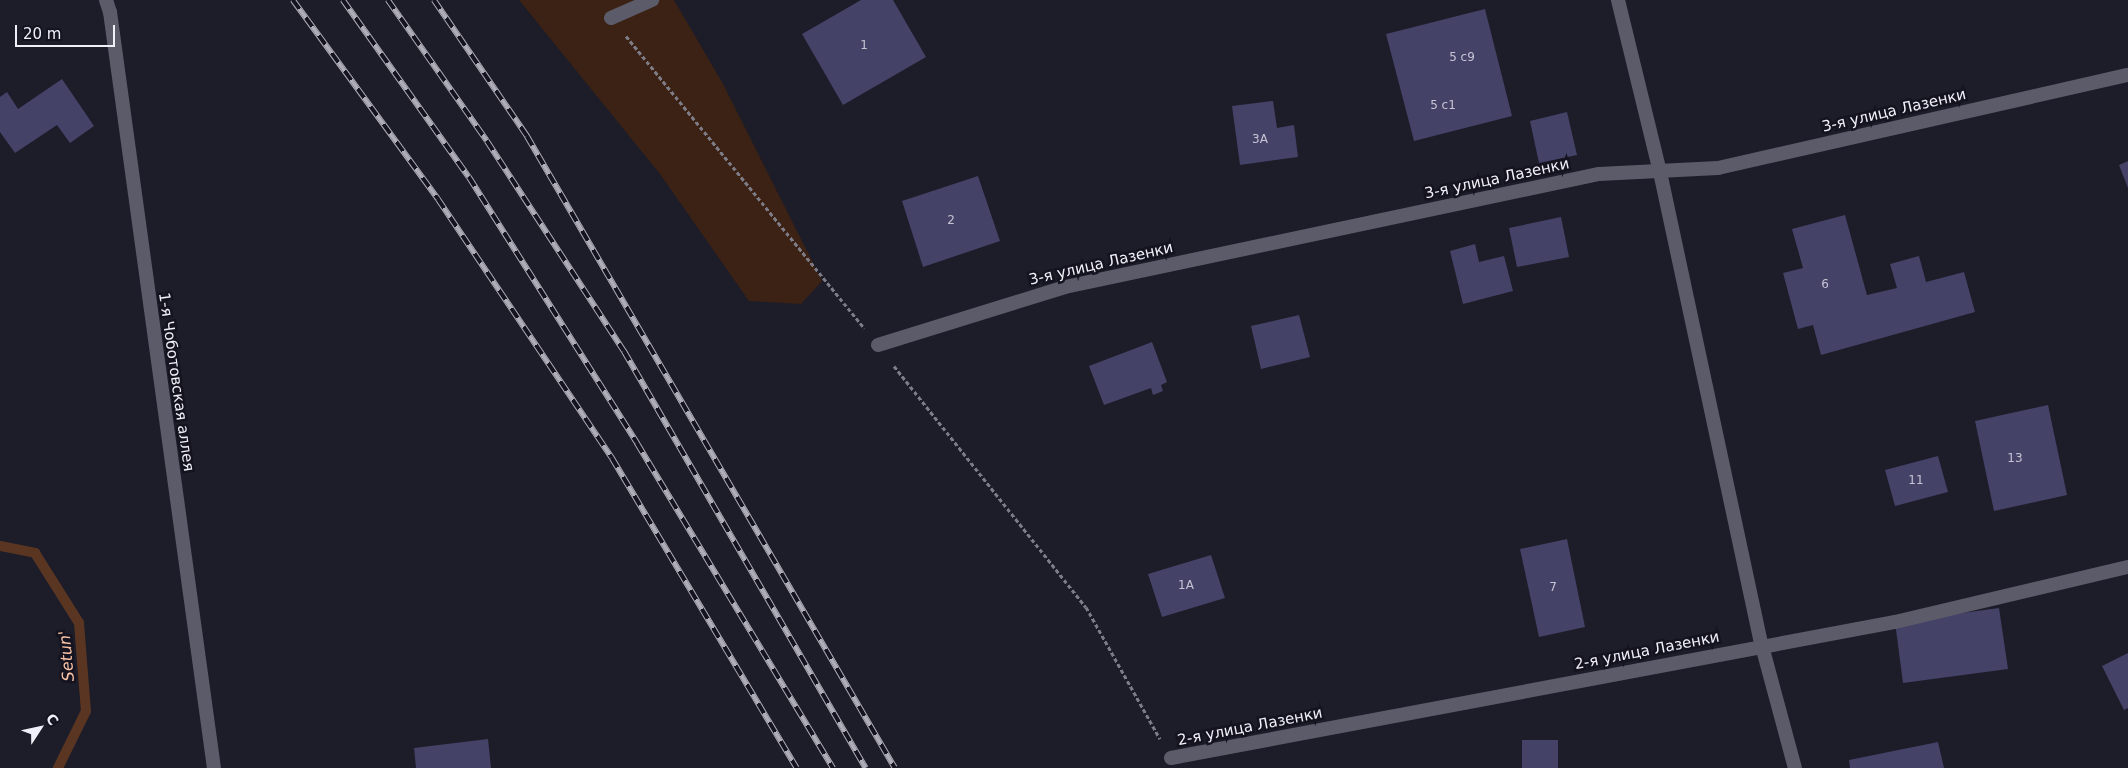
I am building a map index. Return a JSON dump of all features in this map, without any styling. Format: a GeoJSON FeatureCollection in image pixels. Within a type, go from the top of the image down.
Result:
{"type":"FeatureCollection","features":[{"type":"Feature","properties":{"kind":"street","name":"1-я Чоботовская аллея"},"geometry":{"type":"LineString","coordinates":[[106,0],[110,12],[214,768]]}},
{"type":"Feature","properties":{"kind":"street"},"geometry":{"type":"LineString","coordinates":[[611,18],[652,0]]}},
{"type":"Feature","properties":{"kind":"street"},"geometry":{"type":"LineString","coordinates":[[1618,0],[1660,172],[1762,646],[1795,768]]}},
{"type":"Feature","properties":{"kind":"street","name":"3-я улица Лазенки"},"geometry":{"type":"LineString","coordinates":[[878,345],[1065,286],[1599,174],[1718,168],[2128,75]]}},
{"type":"Feature","properties":{"kind":"street","name":"2-я улица Лазенки"},"geometry":{"type":"LineString","coordinates":[[1171,758],[1894,622],[2128,566]]}},
{"type":"Feature","properties":{"kind":"path"},"geometry":{"type":"LineString","coordinates":[[611,18],[878,345],[1086,607],[1171,758]]}},
{"type":"Feature","properties":{"kind":"shaded area"},"geometry":{"type":"Polygon","coordinates":[[[519,0],[674,0],[723,84],[822,281],[801,304],[749,301],[660,174],[519,0]]]}},
{"type":"Feature","properties":{"kind":"building"},"geometry":{"type":"Polygon","coordinates":[[[861,0],[893,0],[926,57],[843,105],[802,34],[861,0]]]}},
{"type":"Feature","properties":{"kind":"building"},"geometry":{"type":"Polygon","coordinates":[[[1485,9],[1512,116],[1414,141],[1386,34],[1485,9]]]}},
{"type":"Feature","properties":{"kind":"building"},"geometry":{"type":"Polygon","coordinates":[[[62,79],[94,126],[70,143],[57,125],[15,153],[0,132],[0,97],[7,92],[18,109],[62,79]]]}},
{"type":"Feature","properties":{"kind":"building"},"geometry":{"type":"Polygon","coordinates":[[[1273,101],[1277,128],[1294,125],[1298,157],[1240,165],[1232,106],[1273,101]]]}},
{"type":"Feature","properties":{"kind":"building"},"geometry":{"type":"Polygon","coordinates":[[[1567,112],[1577,155],[1539,163],[1530,121],[1567,112]]]}},
{"type":"Feature","properties":{"kind":"building"},"geometry":{"type":"Polygon","coordinates":[[[2128,161],[2128,188],[2119,165],[2128,161]]]}},
{"type":"Feature","properties":{"kind":"building"},"geometry":{"type":"Polygon","coordinates":[[[978,176],[1000,241],[923,267],[902,201],[978,176]]]}},
{"type":"Feature","properties":{"kind":"building"},"geometry":{"type":"Polygon","coordinates":[[[1845,215],[1867,295],[1897,288],[1890,264],[1919,256],[1926,282],[1964,272],[1975,312],[1821,355],[1813,325],[1798,329],[1783,273],[1803,268],[1792,229],[1845,215]]]}},
{"type":"Feature","properties":{"kind":"building"},"geometry":{"type":"Polygon","coordinates":[[[1561,217],[1569,257],[1517,267],[1509,228],[1561,217]]]}},
{"type":"Feature","properties":{"kind":"building"},"geometry":{"type":"Polygon","coordinates":[[[1475,244],[1479,262],[1504,256],[1513,291],[1463,304],[1450,251],[1475,244]]]}},
{"type":"Feature","properties":{"kind":"building"},"geometry":{"type":"Polygon","coordinates":[[[1299,315],[1310,357],[1261,369],[1251,326],[1299,315]]]}},
{"type":"Feature","properties":{"kind":"building"},"geometry":{"type":"Polygon","coordinates":[[[1152,342],[1167,382],[1161,385],[1163,391],[1153,395],[1151,388],[1104,405],[1089,366],[1152,342]]]}},
{"type":"Feature","properties":{"kind":"building"},"geometry":{"type":"Polygon","coordinates":[[[2048,405],[2067,495],[1994,511],[1975,421],[2048,405]]]}},
{"type":"Feature","properties":{"kind":"building"},"geometry":{"type":"Polygon","coordinates":[[[1938,456],[1948,492],[1895,506],[1885,470],[1938,456]]]}},
{"type":"Feature","properties":{"kind":"building"},"geometry":{"type":"Polygon","coordinates":[[[1567,539],[1585,627],[1539,637],[1520,549],[1567,539]]]}},
{"type":"Feature","properties":{"kind":"building"},"geometry":{"type":"Polygon","coordinates":[[[1211,555],[1225,598],[1162,617],[1148,574],[1211,555]]]}},
{"type":"Feature","properties":{"kind":"building"},"geometry":{"type":"Polygon","coordinates":[[[1999,608],[2008,669],[1903,683],[1895,622],[1999,608]]]}},
{"type":"Feature","properties":{"kind":"building"},"geometry":{"type":"Polygon","coordinates":[[[2128,653],[2128,708],[2124,710],[2102,666],[2128,653]]]}},
{"type":"Feature","properties":{"kind":"building"},"geometry":{"type":"Polygon","coordinates":[[[488,739],[491,768],[416,768],[414,748],[488,739]]]}},
{"type":"Feature","properties":{"kind":"building"},"geometry":{"type":"Polygon","coordinates":[[[1522,740],[1558,740],[1558,768],[1522,768],[1522,740]]]}},
{"type":"Feature","properties":{"kind":"building"},"geometry":{"type":"Polygon","coordinates":[[[1938,742],[1944,768],[1850,768],[1849,760],[1938,742]]]}},
{"type":"Feature","properties":{"kind":"waterway","name":"Setun'"},"geometry":{"type":"LineString","coordinates":[[0,546],[35,553],[79,623],[86,711],[58,768]]}},
{"type":"Feature","properties":{"kind":"railway"},"geometry":{"type":"LineString","coordinates":[[293,0],[438,199],[612,458],[797,768]]}},
{"type":"Feature","properties":{"kind":"railway"},"geometry":{"type":"LineString","coordinates":[[343,0],[469,177],[637,443],[833,768]]}},
{"type":"Feature","properties":{"kind":"railway"},"geometry":{"type":"LineString","coordinates":[[388,0],[487,141],[624,351],[866,768]]}},
{"type":"Feature","properties":{"kind":"railway"},"geometry":{"type":"LineString","coordinates":[[434,0],[527,136],[895,768]]}}]}
